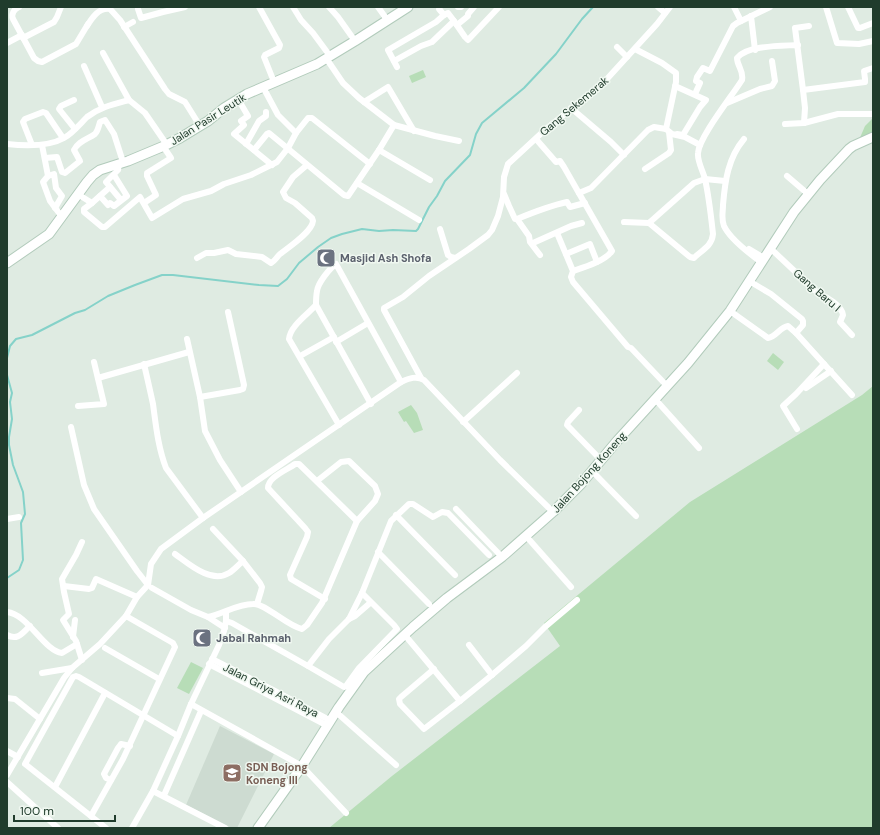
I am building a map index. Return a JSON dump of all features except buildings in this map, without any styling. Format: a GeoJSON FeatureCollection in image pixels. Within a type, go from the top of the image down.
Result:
{"type":"FeatureCollection","features":[{"type":"Feature","properties":{"kind":"street"},"geometry":{"type":"LineString","coordinates":[[19,7],[14,10],[10,21],[22,36],[34,58],[42,62],[76,44],[86,26],[104,9],[110,9],[116,14],[168,94],[185,102],[200,126]]}},
{"type":"Feature","properties":{"kind":"street"},"geometry":{"type":"LineString","coordinates":[[7,43],[54,22],[61,7]]}},
{"type":"Feature","properties":{"kind":"street"},"geometry":{"type":"LineString","coordinates":[[138,9],[141,18],[185,7]]}},
{"type":"Feature","properties":{"kind":"street"},"geometry":{"type":"LineString","coordinates":[[259,7],[280,45],[279,48],[264,55],[274,82]]}},
{"type":"Feature","properties":{"kind":"street"},"geometry":{"type":"LineString","coordinates":[[293,7],[301,20],[314,32],[343,83],[364,102],[394,125],[414,131],[459,140]]}},
{"type":"Feature","properties":{"kind":"street"},"geometry":{"type":"LineString","coordinates":[[330,7],[355,41]]}},
{"type":"Feature","properties":{"kind":"street"},"geometry":{"type":"LineString","coordinates":[[378,7],[388,21]]}},
{"type":"Feature","properties":{"kind":"street","name":"Jalan Pasir Leutik"},"geometry":{"type":"LineString","coordinates":[[7,263],[49,234],[93,175],[100,170],[165,146],[200,126],[238,98],[298,73],[328,57],[388,21],[408,7]]}},
{"type":"Feature","properties":{"kind":"street"},"geometry":{"type":"LineString","coordinates":[[440,7],[439,9],[444,15]]}},
{"type":"Feature","properties":{"kind":"street"},"geometry":{"type":"LineString","coordinates":[[394,61],[421,46],[432,42],[455,23],[468,16],[474,7]]}},
{"type":"Feature","properties":{"kind":"street"},"geometry":{"type":"LineString","coordinates":[[397,67],[388,50],[436,22],[444,15],[448,13],[464,37],[468,40],[500,7]]}},
{"type":"Feature","properties":{"kind":"street"},"geometry":{"type":"LineString","coordinates":[[658,7],[665,14]]}},
{"type":"Feature","properties":{"kind":"street","name":"Gang Sekemerak"},"geometry":{"type":"LineString","coordinates":[[421,378],[384,308],[403,297],[429,276],[484,238],[492,230],[498,216],[503,197],[504,177],[508,164],[547,128],[594,91],[635,49],[670,7]]}},
{"type":"Feature","properties":{"kind":"street"},"geometry":{"type":"LineString","coordinates":[[734,7],[739,22]]}},
{"type":"Feature","properties":{"kind":"street"},"geometry":{"type":"LineString","coordinates":[[695,94],[700,83],[696,81],[697,77],[703,68],[710,71],[733,26],[770,7]]}},
{"type":"Feature","properties":{"kind":"street"},"geometry":{"type":"LineString","coordinates":[[826,7],[837,43],[859,44],[873,41]]}},
{"type":"Feature","properties":{"kind":"street"},"geometry":{"type":"LineString","coordinates":[[848,7],[858,28],[873,23]]}},
{"type":"Feature","properties":{"kind":"street"},"geometry":{"type":"LineString","coordinates":[[751,16],[755,50]]}},
{"type":"Feature","properties":{"kind":"street"},"geometry":{"type":"LineString","coordinates":[[124,27],[133,22]]}},
{"type":"Feature","properties":{"kind":"street"},"geometry":{"type":"LineString","coordinates":[[804,123],[805,108],[795,28],[809,26]]}},
{"type":"Feature","properties":{"kind":"street"},"geometry":{"type":"LineString","coordinates":[[624,222],[649,224],[692,258],[709,246],[712,242],[713,234],[705,179],[698,156],[700,145],[716,118],[742,80],[743,76],[737,62],[737,58],[742,53],[767,46],[798,45]]}},
{"type":"Feature","properties":{"kind":"street"},"geometry":{"type":"LineString","coordinates":[[617,47],[627,57]]}},
{"type":"Feature","properties":{"kind":"street"},"geometry":{"type":"LineString","coordinates":[[635,49],[675,71],[676,76],[669,131],[671,150],[669,153],[645,169]]}},
{"type":"Feature","properties":{"kind":"street"},"geometry":{"type":"LineString","coordinates":[[103,53],[130,100],[145,113],[171,158],[147,173],[156,195],[144,203]]}},
{"type":"Feature","properties":{"kind":"street"},"geometry":{"type":"LineString","coordinates":[[727,103],[760,89],[772,86],[775,81],[772,61]]}},
{"type":"Feature","properties":{"kind":"street"},"geometry":{"type":"LineString","coordinates":[[84,66],[102,107]]}},
{"type":"Feature","properties":{"kind":"street"},"geometry":{"type":"LineString","coordinates":[[803,90],[865,82],[864,71],[873,68]]}},
{"type":"Feature","properties":{"kind":"street"},"geometry":{"type":"LineString","coordinates":[[579,193],[591,188],[648,130],[654,127],[683,135],[706,100],[675,86]]}},
{"type":"Feature","properties":{"kind":"street"},"geometry":{"type":"LineString","coordinates":[[263,87],[278,115],[284,123],[296,133]]}},
{"type":"Feature","properties":{"kind":"street"},"geometry":{"type":"LineString","coordinates":[[364,102],[388,87],[414,131]]}},
{"type":"Feature","properties":{"kind":"street"},"geometry":{"type":"LineString","coordinates":[[238,98],[248,116],[241,121],[244,125],[234,134],[272,165]]}},
{"type":"Feature","properties":{"kind":"street"},"geometry":{"type":"LineString","coordinates":[[74,100],[60,106],[59,109],[75,129]]}},
{"type":"Feature","properties":{"kind":"street"},"geometry":{"type":"LineString","coordinates":[[7,144],[42,144],[63,138],[102,107],[130,100]]}},
{"type":"Feature","properties":{"kind":"street"},"geometry":{"type":"LineString","coordinates":[[571,108],[624,155]]}},
{"type":"Feature","properties":{"kind":"street"},"geometry":{"type":"LineString","coordinates":[[32,145],[23,122],[25,119],[43,112],[46,113],[63,138]]}},
{"type":"Feature","properties":{"kind":"street"},"geometry":{"type":"LineString","coordinates":[[246,144],[259,121],[266,116],[266,112]]}},
{"type":"Feature","properties":{"kind":"street"},"geometry":{"type":"LineString","coordinates":[[786,124],[804,123],[838,114],[873,114]]}},
{"type":"Feature","properties":{"kind":"street"},"geometry":{"type":"LineString","coordinates":[[110,187],[84,209],[84,212],[102,227],[105,227],[140,197],[152,218],[183,199],[211,191],[224,184],[251,175],[272,165],[279,160],[288,148],[296,133],[308,118],[312,118],[370,164]]}},
{"type":"Feature","properties":{"kind":"street"},"geometry":{"type":"LineString","coordinates":[[45,158],[58,157],[62,172],[65,173],[80,161],[74,150],[75,147],[95,133],[100,122],[105,120],[114,134],[121,163],[118,170],[106,182],[121,200]]}},
{"type":"Feature","properties":{"kind":"street"},"geometry":{"type":"LineString","coordinates":[[254,150],[269,133],[329,183],[348,196],[394,125]]}},
{"type":"Feature","properties":{"kind":"street"},"geometry":{"type":"LineString","coordinates":[[669,131],[700,145]]}},
{"type":"Feature","properties":{"kind":"street","name":"Jalan Bojong Koneng"},"geometry":{"type":"LineString","coordinates":[[258,828],[364,672],[404,634],[447,598],[502,556],[553,512],[602,460],[688,363],[730,311],[751,279],[759,259],[770,248],[808,194],[849,149],[873,137]]}},
{"type":"Feature","properties":{"kind":"street"},"geometry":{"type":"LineString","coordinates":[[536,139],[556,162],[560,161],[612,251],[610,254],[596,262],[573,271]]}},
{"type":"Feature","properties":{"kind":"street"},"geometry":{"type":"LineString","coordinates":[[744,139],[732,157],[725,181],[722,219],[723,224],[730,235],[759,259]]}},
{"type":"Feature","properties":{"kind":"street"},"geometry":{"type":"LineString","coordinates":[[42,144],[48,176]]}},
{"type":"Feature","properties":{"kind":"street"},"geometry":{"type":"LineString","coordinates":[[379,150],[430,180]]}},
{"type":"Feature","properties":{"kind":"street"},"geometry":{"type":"LineString","coordinates":[[197,258],[206,253],[228,250],[236,254],[262,257],[271,263],[274,262],[278,256],[313,225],[312,218],[295,203],[286,198],[283,192],[293,177],[307,165]]}},
{"type":"Feature","properties":{"kind":"street"},"geometry":{"type":"LineString","coordinates":[[55,208],[62,196],[56,188],[54,174],[48,176],[43,182],[50,201],[55,208],[62,216]]}},
{"type":"Feature","properties":{"kind":"street"},"geometry":{"type":"LineString","coordinates":[[100,196],[108,205],[110,203],[114,206],[127,196],[114,175]]}},
{"type":"Feature","properties":{"kind":"street"},"geometry":{"type":"LineString","coordinates":[[787,176],[808,194]]}},
{"type":"Feature","properties":{"kind":"street"},"geometry":{"type":"LineString","coordinates":[[649,224],[694,184],[705,179],[725,181]]}},
{"type":"Feature","properties":{"kind":"street"},"geometry":{"type":"LineString","coordinates":[[357,183],[419,220]]}},
{"type":"Feature","properties":{"kind":"street"},"geometry":{"type":"LineString","coordinates":[[503,190],[508,206],[515,219],[518,219],[529,236],[530,242],[533,243],[540,255]]}},
{"type":"Feature","properties":{"kind":"street"},"geometry":{"type":"LineString","coordinates":[[79,195],[92,203]]}},
{"type":"Feature","properties":{"kind":"street"},"geometry":{"type":"LineString","coordinates":[[518,219],[549,206],[567,202],[570,207],[585,202]]}},
{"type":"Feature","properties":{"kind":"street"},"geometry":{"type":"LineString","coordinates":[[533,243],[571,226],[582,223]]}},
{"type":"Feature","properties":{"kind":"street"},"geometry":{"type":"LineString","coordinates":[[440,229],[448,255],[455,258]]}},
{"type":"Feature","properties":{"kind":"street"},"geometry":{"type":"LineString","coordinates":[[557,232],[573,271],[571,277],[573,282],[628,347],[631,348],[667,386]]}},
{"type":"Feature","properties":{"kind":"street"},"geometry":{"type":"LineString","coordinates":[[566,254],[590,244],[593,249],[596,262]]}},
{"type":"Feature","properties":{"kind":"street"},"geometry":{"type":"LineString","coordinates":[[741,245],[759,259]]}},
{"type":"Feature","properties":{"kind":"street","name":"Gang Baru I"},"geometry":{"type":"LineString","coordinates":[[770,248],[819,294],[826,296],[842,311],[843,315],[840,322],[852,335]]}},
{"type":"Feature","properties":{"kind":"street"},"geometry":{"type":"LineString","coordinates":[[371,404],[316,305],[319,284],[331,267],[336,264],[401,382]]}},
{"type":"Feature","properties":{"kind":"street"},"geometry":{"type":"LineString","coordinates":[[751,279],[764,286],[804,321],[803,325],[796,333]]}},
{"type":"Feature","properties":{"kind":"street"},"geometry":{"type":"LineString","coordinates":[[316,305],[293,328],[289,339],[339,424]]}},
{"type":"Feature","properties":{"kind":"street"},"geometry":{"type":"LineString","coordinates":[[730,311],[768,338],[772,338],[784,327],[788,326],[852,395]]}},
{"type":"Feature","properties":{"kind":"street"},"geometry":{"type":"LineString","coordinates":[[200,397],[243,389],[244,385],[228,312]]}},
{"type":"Feature","properties":{"kind":"street"},"geometry":{"type":"LineString","coordinates":[[300,356],[368,323]]}},
{"type":"Feature","properties":{"kind":"street"},"geometry":{"type":"LineString","coordinates":[[187,339],[200,397],[205,431],[220,460],[241,492]]}},
{"type":"Feature","properties":{"kind":"street"},"geometry":{"type":"LineString","coordinates":[[98,378],[189,352]]}},
{"type":"Feature","properties":{"kind":"street"},"geometry":{"type":"LineString","coordinates":[[78,406],[104,404],[94,362]]}},
{"type":"Feature","properties":{"kind":"street"},"geometry":{"type":"LineString","coordinates":[[144,364],[152,402],[157,439],[166,468],[203,518]]}},
{"type":"Feature","properties":{"kind":"street"},"geometry":{"type":"LineString","coordinates":[[797,429],[782,406],[796,394],[824,364]]}},
{"type":"Feature","properties":{"kind":"street"},"geometry":{"type":"LineString","coordinates":[[796,394],[831,371]]}},
{"type":"Feature","properties":{"kind":"street"},"geometry":{"type":"LineString","coordinates":[[463,422],[517,373]]}},
{"type":"Feature","properties":{"kind":"street"},"geometry":{"type":"LineString","coordinates":[[150,587],[149,575],[151,564],[161,549],[203,518],[339,424],[409,378],[421,378],[553,512]]}},
{"type":"Feature","properties":{"kind":"street"},"geometry":{"type":"LineString","coordinates":[[655,399],[699,448]]}},
{"type":"Feature","properties":{"kind":"street"},"geometry":{"type":"LineString","coordinates":[[579,410],[567,425],[602,460]]}},
{"type":"Feature","properties":{"kind":"street"},"geometry":{"type":"LineString","coordinates":[[71,427],[84,485],[94,509],[136,571],[150,587],[191,610],[226,625],[232,623],[344,687],[359,668],[396,629],[394,625],[370,603],[362,593]]}},
{"type":"Feature","properties":{"kind":"street"},"geometry":{"type":"LineString","coordinates":[[208,617],[243,605],[257,604],[294,626],[302,629],[307,625],[324,599],[358,521],[375,501],[378,494],[375,486],[349,461],[341,462],[317,481]]}},
{"type":"Feature","properties":{"kind":"street"},"geometry":{"type":"LineString","coordinates":[[324,599],[291,579],[290,575],[308,532],[268,488],[268,485],[271,480],[295,464],[299,464],[358,521]]}},
{"type":"Feature","properties":{"kind":"street"},"geometry":{"type":"LineString","coordinates":[[592,471],[636,516]]}},
{"type":"Feature","properties":{"kind":"street"},"geometry":{"type":"LineString","coordinates":[[308,666],[329,639],[349,619],[362,593],[388,528],[396,515],[408,504],[413,504],[433,517],[442,512],[448,513],[490,555]]}},
{"type":"Feature","properties":{"kind":"street"},"geometry":{"type":"LineString","coordinates":[[456,509],[502,556]]}},
{"type":"Feature","properties":{"kind":"street"},"geometry":{"type":"LineString","coordinates":[[396,515],[455,575]]}},
{"type":"Feature","properties":{"kind":"street"},"geometry":{"type":"LineString","coordinates":[[7,519],[19,517]]}},
{"type":"Feature","properties":{"kind":"street"},"geometry":{"type":"LineString","coordinates":[[212,529],[243,561],[260,583],[262,587],[257,604]]}},
{"type":"Feature","properties":{"kind":"street"},"geometry":{"type":"LineString","coordinates":[[526,536],[571,587]]}},
{"type":"Feature","properties":{"kind":"street"},"geometry":{"type":"LineString","coordinates":[[82,542],[62,579],[69,614],[63,620],[77,644],[82,660]]}},
{"type":"Feature","properties":{"kind":"street"},"geometry":{"type":"LineString","coordinates":[[378,552],[429,604]]}},
{"type":"Feature","properties":{"kind":"street"},"geometry":{"type":"LineString","coordinates":[[175,554],[195,568],[206,574],[215,576],[223,576],[229,573],[243,561]]}},
{"type":"Feature","properties":{"kind":"street"},"geometry":{"type":"LineString","coordinates":[[64,586],[89,589],[92,588],[96,579],[137,597]]}},
{"type":"Feature","properties":{"kind":"street"},"geometry":{"type":"LineString","coordinates":[[7,775],[59,686],[72,668],[100,644],[126,616],[137,597],[150,587]]}},
{"type":"Feature","properties":{"kind":"street"},"geometry":{"type":"LineString","coordinates":[[434,669],[399,699],[400,704],[424,729],[492,675],[577,600]]}},
{"type":"Feature","properties":{"kind":"street"},"geometry":{"type":"LineString","coordinates":[[349,619],[355,616],[370,603]]}},
{"type":"Feature","properties":{"kind":"street"},"geometry":{"type":"LineString","coordinates":[[7,612],[30,626],[57,652],[64,652],[77,644]]}},
{"type":"Feature","properties":{"kind":"street"},"geometry":{"type":"LineString","coordinates":[[133,828],[178,736],[226,625],[226,612]]}},
{"type":"Feature","properties":{"kind":"street"},"geometry":{"type":"LineString","coordinates":[[91,816],[130,746],[142,715],[174,645],[126,616]]}},
{"type":"Feature","properties":{"kind":"street"},"geometry":{"type":"LineString","coordinates":[[73,636],[75,620]]}},
{"type":"Feature","properties":{"kind":"street"},"geometry":{"type":"LineString","coordinates":[[7,635],[16,638],[30,626]]}},
{"type":"Feature","properties":{"kind":"street"},"geometry":{"type":"LineString","coordinates":[[404,634],[460,701]]}},
{"type":"Feature","properties":{"kind":"street"},"geometry":{"type":"LineString","coordinates":[[469,645],[492,675]]}},
{"type":"Feature","properties":{"kind":"street"},"geometry":{"type":"LineString","coordinates":[[105,648],[159,679]]}},
{"type":"Feature","properties":{"kind":"street","name":"Jalan Griya Asri Raya"},"geometry":{"type":"LineString","coordinates":[[210,661],[329,723]]}},
{"type":"Feature","properties":{"kind":"street"},"geometry":{"type":"LineString","coordinates":[[42,673],[72,668]]}},
{"type":"Feature","properties":{"kind":"street"},"geometry":{"type":"LineString","coordinates":[[106,828],[25,764],[74,677],[76,676],[178,736]]}},
{"type":"Feature","properties":{"kind":"street"},"geometry":{"type":"LineString","coordinates":[[55,787],[105,693]]}},
{"type":"Feature","properties":{"kind":"street"},"geometry":{"type":"LineString","coordinates":[[7,698],[15,699],[40,719]]}},
{"type":"Feature","properties":{"kind":"street"},"geometry":{"type":"LineString","coordinates":[[191,704],[301,766],[346,813]]}},
{"type":"Feature","properties":{"kind":"street"},"geometry":{"type":"LineString","coordinates":[[165,793],[201,711]]}},
{"type":"Feature","properties":{"kind":"street"},"geometry":{"type":"LineString","coordinates":[[336,712],[396,765]]}},
{"type":"Feature","properties":{"kind":"street"},"geometry":{"type":"LineString","coordinates":[[111,780],[106,778],[104,774],[118,748],[121,744],[130,746]]}},
{"type":"Feature","properties":{"kind":"street"},"geometry":{"type":"LineString","coordinates":[[7,751],[18,758]]}},
{"type":"Feature","properties":{"kind":"street"},"geometry":{"type":"LineString","coordinates":[[7,782],[58,828]]}},
{"type":"Feature","properties":{"kind":"street"},"geometry":{"type":"LineString","coordinates":[[152,791],[225,828]]}},
{"type":"Feature","properties":{"kind":"shaded area","name":"SDN Bojong Koneng III"},"geometry":{"type":"Polygon","coordinates":[[[220,726],[274,754],[237,828],[232,828],[186,805],[220,726]]]}},
{"type":"Feature","properties":{"kind":"green space"},"geometry":{"type":"Polygon","coordinates":[[[423,70],[426,77],[412,83],[409,76],[423,70]]]}},
{"type":"Feature","properties":{"kind":"green space"},"geometry":{"type":"Polygon","coordinates":[[[873,118],[873,135],[859,140],[865,126],[873,118]]]}},
{"type":"Feature","properties":{"kind":"green space"},"geometry":{"type":"Polygon","coordinates":[[[773,353],[784,362],[778,370],[767,361],[773,353]]]}},
{"type":"Feature","properties":{"kind":"green space"},"geometry":{"type":"Polygon","coordinates":[[[873,386],[873,828],[329,828],[392,776],[560,646],[544,623],[690,502],[862,395],[873,386]]]}},
{"type":"Feature","properties":{"kind":"green space"},"geometry":{"type":"Polygon","coordinates":[[[411,405],[417,413],[423,430],[414,433],[406,421],[404,422],[398,412],[411,405]]]}},
{"type":"Feature","properties":{"kind":"green space"},"geometry":{"type":"Polygon","coordinates":[[[191,662],[203,668],[189,694],[177,688],[191,662]]]}},
{"type":"Feature","properties":{"kind":"waterway"},"geometry":{"type":"LineString","coordinates":[[7,358],[10,346],[16,339],[32,335],[75,313],[85,310],[108,296],[162,275],[278,286],[287,279],[299,263],[331,238],[362,229],[379,231],[416,231],[445,181],[470,155],[476,134],[482,123],[524,88],[556,54],[582,19],[593,7]]}},
{"type":"Feature","properties":{"kind":"waterway"},"geometry":{"type":"LineString","coordinates":[[7,375],[12,393],[10,402],[12,419],[9,445],[13,465],[23,492],[25,514],[21,523],[23,560],[19,570],[7,578]]}},
{"type":"Feature","properties":{"kind":"place","name":"Masjid Ash Shofa"},"geometry":{"type":"Point","coordinates":[326,258]}},
{"type":"Feature","properties":{"kind":"place","name":"Jabal Rahmah"},"geometry":{"type":"Point","coordinates":[202,638]}},
{"type":"Feature","properties":{"kind":"place","name":"SDN Bojong Koneng III"},"geometry":{"type":"Point","coordinates":[232,773]}}]}
